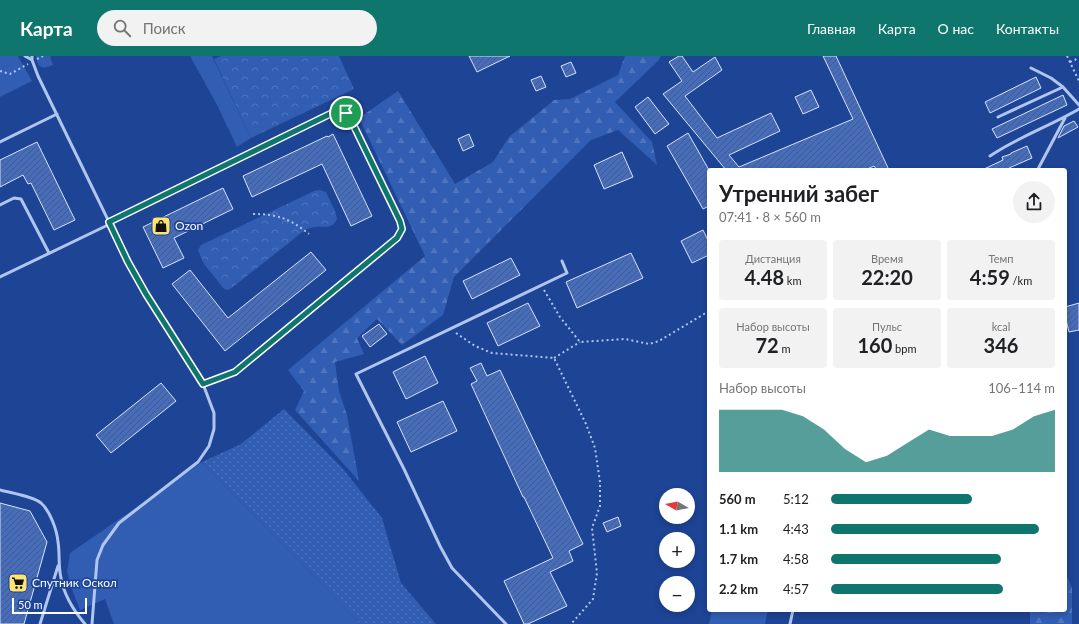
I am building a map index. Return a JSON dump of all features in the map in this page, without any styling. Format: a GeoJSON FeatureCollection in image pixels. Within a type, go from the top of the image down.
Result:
{"type":"FeatureCollection","features":[{"type":"Feature","properties":{"kind":"lane"},"geometry":{"type":"LineString","coordinates":[[25,56],[32,59],[128,262],[146,294],[203,384],[214,413],[214,429],[209,446],[198,462],[119,523],[103,546],[97,560],[92,624]]}},
{"type":"Feature","properties":{"kind":"lane"},"geometry":{"type":"LineString","coordinates":[[1031,68],[1051,78],[1063,87],[1079,105]]}},
{"type":"Feature","properties":{"kind":"lane"},"geometry":{"type":"LineString","coordinates":[[998,117],[1063,87]]}},
{"type":"Feature","properties":{"kind":"lane"},"geometry":{"type":"LineString","coordinates":[[990,156],[1005,146],[1065,118],[1079,109]]}},
{"type":"Feature","properties":{"kind":"lane"},"geometry":{"type":"LineString","coordinates":[[0,277],[334,112],[346,113],[351,120],[400,221],[401,232],[397,238],[235,372],[203,384]]}},
{"type":"Feature","properties":{"kind":"lane"},"geometry":{"type":"LineString","coordinates":[[0,142],[57,114]]}},
{"type":"Feature","properties":{"kind":"lane"},"geometry":{"type":"LineString","coordinates":[[1039,168],[1065,118]]}},
{"type":"Feature","properties":{"kind":"lane"},"geometry":{"type":"LineString","coordinates":[[0,205],[14,198],[21,199],[49,253]]}},
{"type":"Feature","properties":{"kind":"lane"},"geometry":{"type":"LineString","coordinates":[[506,624],[452,568],[356,374],[567,273],[562,261]]}},
{"type":"Feature","properties":{"kind":"lane"},"geometry":{"type":"LineString","coordinates":[[0,490],[40,502],[47,509],[55,528],[58,541],[58,564],[61,581],[74,611],[85,624]]}},
{"type":"Feature","properties":{"kind":"lane"},"geometry":{"type":"LineString","coordinates":[[40,624],[58,564]]}},
{"type":"Feature","properties":{"kind":"lane"},"geometry":{"type":"LineString","coordinates":[[790,624],[793,612]]}},
{"type":"Feature","properties":{"kind":"path"},"geometry":{"type":"LineString","coordinates":[[0,71],[10,74],[32,59],[43,56]]}},
{"type":"Feature","properties":{"kind":"path"},"geometry":{"type":"LineString","coordinates":[[1067,56],[1079,81]]}},
{"type":"Feature","properties":{"kind":"path"},"geometry":{"type":"LineString","coordinates":[[1070,62],[1079,58]]}},
{"type":"Feature","properties":{"kind":"path"},"geometry":{"type":"LineString","coordinates":[[253,214],[271,215],[284,218],[296,224],[309,234]]}},
{"type":"Feature","properties":{"kind":"path"},"geometry":{"type":"LineString","coordinates":[[540,285],[560,317],[580,342]]}},
{"type":"Feature","properties":{"kind":"path"},"geometry":{"type":"LineString","coordinates":[[449,329],[475,346],[492,353],[554,358],[580,342],[625,339],[649,344],[659,341],[707,312]]}},
{"type":"Feature","properties":{"kind":"path"},"geometry":{"type":"LineString","coordinates":[[554,358],[586,424],[595,448],[600,482],[600,506],[592,528],[597,573],[593,599],[571,624]]}},
{"type":"Feature","properties":{"kind":"green space"},"geometry":{"type":"Polygon","coordinates":[[[0,56],[18,56],[32,81],[0,97],[0,56]]]}},
{"type":"Feature","properties":{"kind":"green space"},"geometry":{"type":"Polygon","coordinates":[[[36,56],[51,56],[53,65],[43,68],[41,67],[36,56]]]}},
{"type":"Feature","properties":{"kind":"green space"},"geometry":{"type":"Polygon","coordinates":[[[190,56],[212,56],[251,138],[237,147],[217,105],[190,56]]]}},
{"type":"Feature","properties":{"kind":"green space"},"geometry":{"type":"Polygon","coordinates":[[[221,56],[339,56],[354,89],[251,138],[214,59],[221,56]]]}},
{"type":"Feature","properties":{"kind":"green space"},"geometry":{"type":"Polygon","coordinates":[[[625,56],[661,56],[658,61],[615,102],[652,142],[657,165],[618,130],[591,140],[454,277],[443,315],[402,345],[377,319],[357,338],[364,354],[335,362],[339,391],[347,415],[359,481],[295,410],[304,391],[288,370],[425,256],[359,118],[398,91],[455,184],[493,162],[509,137],[554,100],[570,99],[618,75],[625,56]]]}},
{"type":"Feature","properties":{"kind":"green space"},"geometry":{"type":"Polygon","coordinates":[[[320,190],[326,192],[335,211],[337,219],[333,225],[314,227],[305,230],[233,287],[228,290],[224,289],[204,264],[198,250],[201,245],[314,191],[320,190]]]}},
{"type":"Feature","properties":{"kind":"green space"},"geometry":{"type":"Polygon","coordinates":[[[284,409],[344,470],[382,518],[401,583],[436,624],[359,624],[357,620],[202,462],[241,444],[284,409]]]}},
{"type":"Feature","properties":{"kind":"green space"},"geometry":{"type":"Polygon","coordinates":[[[202,462],[357,620],[359,624],[114,624],[105,599],[80,610],[70,584],[67,571],[70,553],[202,462]]]}},
{"type":"Feature","properties":{"kind":"green space"},"geometry":{"type":"Polygon","coordinates":[[[1067,576],[1072,588],[1072,624],[1030,624],[1030,612],[1067,612],[1067,576]]]}},
{"type":"Feature","properties":{"kind":"green space"},"geometry":{"type":"Polygon","coordinates":[[[712,612],[768,612],[765,624],[709,624],[712,612]]]}},
{"type":"Feature","properties":{"kind":"building"},"geometry":{"type":"Polygon","coordinates":[[[469,56],[510,56],[477,72],[469,56]]]}},
{"type":"Feature","properties":{"kind":"building"},"geometry":{"type":"Polygon","coordinates":[[[679,56],[682,56],[693,72],[715,57],[722,70],[685,96],[717,138],[771,113],[780,131],[729,155],[739,167],[853,119],[823,56],[836,56],[888,168],[876,168],[874,166],[870,168],[724,168],[663,94],[682,81],[669,62],[679,56]]]}},
{"type":"Feature","properties":{"kind":"building"},"geometry":{"type":"Polygon","coordinates":[[[571,62],[576,73],[566,77],[561,66],[571,62]]]}},
{"type":"Feature","properties":{"kind":"building"},"geometry":{"type":"Polygon","coordinates":[[[541,76],[546,87],[536,91],[531,80],[541,76]]]}},
{"type":"Feature","properties":{"kind":"building"},"geometry":{"type":"Polygon","coordinates":[[[1036,77],[1041,88],[990,113],[985,102],[1036,77]]]}},
{"type":"Feature","properties":{"kind":"building"},"geometry":{"type":"Polygon","coordinates":[[[811,90],[819,107],[803,114],[795,97],[811,90]]]}},
{"type":"Feature","properties":{"kind":"building"},"geometry":{"type":"Polygon","coordinates":[[[1063,95],[1067,105],[997,138],[992,129],[1063,95]]]}},
{"type":"Feature","properties":{"kind":"building"},"geometry":{"type":"Polygon","coordinates":[[[648,97],[669,124],[655,134],[635,107],[648,97]]]}},
{"type":"Feature","properties":{"kind":"building"},"geometry":{"type":"Polygon","coordinates":[[[1074,121],[1078,127],[1058,138],[1064,126],[1074,121]]]}},
{"type":"Feature","properties":{"kind":"building"},"geometry":{"type":"Polygon","coordinates":[[[688,133],[708,168],[707,207],[703,209],[667,146],[688,133]]]}},
{"type":"Feature","properties":{"kind":"building"},"geometry":{"type":"Polygon","coordinates":[[[333,134],[372,216],[351,226],[322,164],[252,197],[243,176],[333,134]]]}},
{"type":"Feature","properties":{"kind":"building"},"geometry":{"type":"Polygon","coordinates":[[[469,134],[474,146],[463,151],[458,139],[469,134]]]}},
{"type":"Feature","properties":{"kind":"building"},"geometry":{"type":"Polygon","coordinates":[[[37,142],[75,220],[54,230],[31,183],[28,184],[23,175],[0,187],[0,160],[37,142]]]}},
{"type":"Feature","properties":{"kind":"building"},"geometry":{"type":"Polygon","coordinates":[[[1027,146],[1032,158],[1009,168],[986,168],[1003,160],[1002,157],[1027,146]]]}},
{"type":"Feature","properties":{"kind":"building"},"geometry":{"type":"Polygon","coordinates":[[[622,152],[633,177],[604,189],[594,165],[622,152]]]}},
{"type":"Feature","properties":{"kind":"building"},"geometry":{"type":"Polygon","coordinates":[[[223,188],[233,209],[174,238],[184,258],[163,268],[143,227],[223,188]]]}},
{"type":"Feature","properties":{"kind":"building"},"geometry":{"type":"Polygon","coordinates":[[[703,230],[707,238],[707,256],[692,263],[681,241],[703,230]]]}},
{"type":"Feature","properties":{"kind":"building"},"geometry":{"type":"Polygon","coordinates":[[[311,252],[326,270],[225,351],[172,284],[190,270],[228,318],[311,252]]]}},
{"type":"Feature","properties":{"kind":"building"},"geometry":{"type":"Polygon","coordinates":[[[631,253],[643,278],[577,308],[566,282],[631,253]]]}},
{"type":"Feature","properties":{"kind":"building"},"geometry":{"type":"Polygon","coordinates":[[[511,258],[520,275],[472,299],[463,281],[511,258]]]}},
{"type":"Feature","properties":{"kind":"building"},"geometry":{"type":"Polygon","coordinates":[[[528,303],[540,326],[498,346],[487,323],[528,303]]]}},
{"type":"Feature","properties":{"kind":"building"},"geometry":{"type":"Polygon","coordinates":[[[1079,303],[1079,330],[1069,332],[1067,324],[1067,306],[1079,303]]]}},
{"type":"Feature","properties":{"kind":"building"},"geometry":{"type":"Polygon","coordinates":[[[379,324],[387,334],[370,347],[362,336],[379,324]]]}},
{"type":"Feature","properties":{"kind":"building"},"geometry":{"type":"Polygon","coordinates":[[[425,356],[438,383],[406,399],[393,372],[425,356]]]}},
{"type":"Feature","properties":{"kind":"building"},"geometry":{"type":"Polygon","coordinates":[[[481,363],[487,376],[500,370],[583,544],[569,551],[573,561],[550,572],[567,606],[528,624],[524,624],[504,581],[553,558],[471,384],[477,381],[470,368],[481,363]]]}},
{"type":"Feature","properties":{"kind":"building"},"geometry":{"type":"Polygon","coordinates":[[[161,383],[176,401],[111,453],[96,435],[161,383]]]}},
{"type":"Feature","properties":{"kind":"building"},"geometry":{"type":"Polygon","coordinates":[[[443,401],[457,431],[411,452],[397,422],[443,401]]]}},
{"type":"Feature","properties":{"kind":"building","name":"Спутник Оскол"},"geometry":{"type":"Polygon","coordinates":[[[0,503],[30,511],[47,542],[24,624],[0,624],[0,503]]]}},
{"type":"Feature","properties":{"kind":"building"},"geometry":{"type":"Polygon","coordinates":[[[618,517],[621,526],[607,532],[603,523],[618,517]]]}},
{"type":"Feature","properties":{"kind":"place","name":"Ozon"},"geometry":{"type":"Point","coordinates":[161,226]}},
{"type":"Feature","properties":{"kind":"place","name":"Спутник Оскол"},"geometry":{"type":"Point","coordinates":[18,583]}},
{"type":"Feature","properties":{"kind":"route"},"geometry":{"type":"LineString","coordinates":[[334,112],[346,113],[351,120],[400,221],[402,229],[401,232],[397,238],[235,372],[203,384],[146,294],[128,262],[109,222],[334,112]]}}]}
